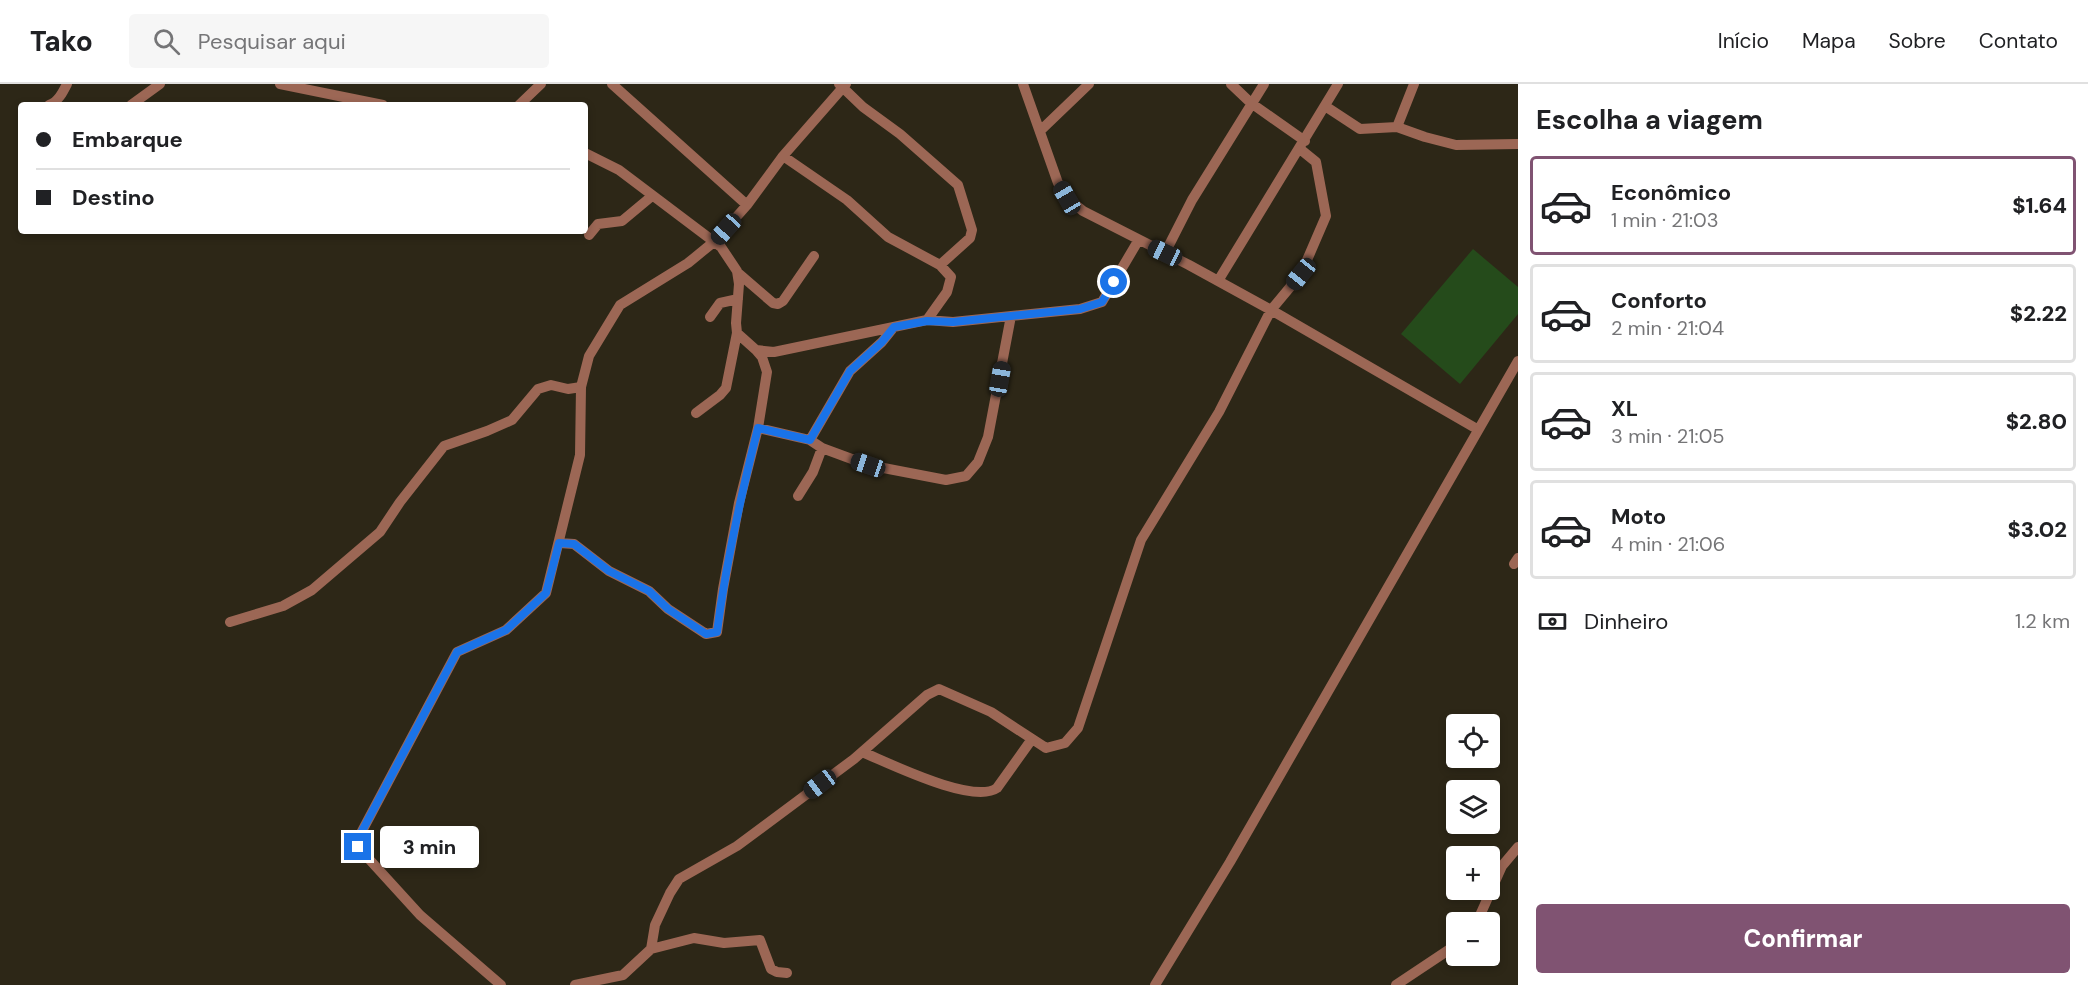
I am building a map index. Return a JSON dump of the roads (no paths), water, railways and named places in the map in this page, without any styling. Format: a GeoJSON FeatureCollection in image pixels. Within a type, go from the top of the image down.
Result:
{"type":"FeatureCollection","features":[{"type":"Feature","properties":{"kind":"street"},"geometry":{"type":"LineString","coordinates":[[55,102],[67,84]]}},
{"type":"Feature","properties":{"kind":"street"},"geometry":{"type":"LineString","coordinates":[[135,102],[160,84]]}},
{"type":"Feature","properties":{"kind":"street"},"geometry":{"type":"LineString","coordinates":[[280,84],[370,102]]}},
{"type":"Feature","properties":{"kind":"street"},"geometry":{"type":"LineString","coordinates":[[522,102],[541,84]]}},
{"type":"Feature","properties":{"kind":"street"},"geometry":{"type":"LineString","coordinates":[[612,84],[747,205]]}},
{"type":"Feature","properties":{"kind":"street"},"geometry":{"type":"LineString","coordinates":[[1023,84],[1058,183],[1067,198],[1083,211],[1271,310],[1477,429]]}},
{"type":"Feature","properties":{"kind":"street"},"geometry":{"type":"LineString","coordinates":[[1040,131],[1089,84]]}},
{"type":"Feature","properties":{"kind":"street"},"geometry":{"type":"LineString","coordinates":[[651,949],[655,925],[679,879],[737,846],[862,752],[927,695],[939,689],[991,712],[1046,748],[1065,743],[1078,728],[1141,540],[1219,412],[1271,310],[1301,274],[1326,216],[1316,162],[1303,145],[1251,103],[1232,84]]}},
{"type":"Feature","properties":{"kind":"street"},"geometry":{"type":"LineString","coordinates":[[1165,253],[1192,200],[1264,84]]}},
{"type":"Feature","properties":{"kind":"street"},"geometry":{"type":"LineString","coordinates":[[1218,281],[1303,145],[1338,84]]}},
{"type":"Feature","properties":{"kind":"street"},"geometry":{"type":"LineString","coordinates":[[1397,127],[1414,84]]}},
{"type":"Feature","properties":{"kind":"street"},"geometry":{"type":"LineString","coordinates":[[501,985],[420,915],[358,847],[361,833],[457,652],[506,630],[546,593],[580,455],[581,387],[589,356],[620,305],[688,263],[715,241],[747,205],[783,156],[843,85],[863,107],[900,134],[958,185],[972,230],[970,238],[940,265]]}},
{"type":"Feature","properties":{"kind":"street"},"geometry":{"type":"LineString","coordinates":[[1325,106],[1360,129],[1397,127],[1456,145],[1518,144]]}},
{"type":"Feature","properties":{"kind":"street"},"geometry":{"type":"LineString","coordinates":[[588,154],[619,170],[715,241],[737,272],[773,303],[778,304],[783,301],[814,256]]}},
{"type":"Feature","properties":{"kind":"street"},"geometry":{"type":"LineString","coordinates":[[783,156],[846,200],[888,237],[940,265],[951,278],[947,292],[927,321]]}},
{"type":"Feature","properties":{"kind":"street"},"geometry":{"type":"LineString","coordinates":[[589,235],[598,224],[622,221],[652,196]]}},
{"type":"Feature","properties":{"kind":"street"},"geometry":{"type":"LineString","coordinates":[[756,350],[774,352],[927,321],[953,322],[1080,309],[1102,302],[1138,241]]}},
{"type":"Feature","properties":{"kind":"street"},"geometry":{"type":"LineString","coordinates":[[696,413],[726,388],[737,333],[740,284],[737,272]]}},
{"type":"Feature","properties":{"kind":"street"},"geometry":{"type":"LineString","coordinates":[[710,317],[720,303],[738,298]]}},
{"type":"Feature","properties":{"kind":"street"},"geometry":{"type":"LineString","coordinates":[[758,428],[810,440],[822,448],[868,465],[946,480],[966,476],[978,462],[988,436],[1011,316]]}},
{"type":"Feature","properties":{"kind":"street"},"geometry":{"type":"LineString","coordinates":[[810,440],[850,371],[882,342],[894,327]]}},
{"type":"Feature","properties":{"kind":"street"},"geometry":{"type":"LineString","coordinates":[[559,543],[574,544],[609,571],[649,591],[668,609],[706,634],[717,632],[739,504],[758,428],[767,372],[762,357],[737,333]]}},
{"type":"Feature","properties":{"kind":"street"},"geometry":{"type":"LineString","coordinates":[[1155,985],[1236,852],[1477,429],[1513,380],[1518,361]]}},
{"type":"Feature","properties":{"kind":"street"},"geometry":{"type":"LineString","coordinates":[[230,622],[283,606],[312,590],[380,532],[400,502],[444,447],[512,420],[538,389],[551,385],[568,389],[581,387]]}},
{"type":"Feature","properties":{"kind":"street"},"geometry":{"type":"LineString","coordinates":[[798,496],[813,472],[822,448]]}},
{"type":"Feature","properties":{"kind":"street"},"geometry":{"type":"LineString","coordinates":[[862,752],[934,782],[983,794],[997,788],[1032,739]]}},
{"type":"Feature","properties":{"kind":"street"},"geometry":{"type":"LineString","coordinates":[[1481,912],[1502,866],[1518,847]]}},
{"type":"Feature","properties":{"kind":"street"},"geometry":{"type":"LineString","coordinates":[[575,985],[623,975],[651,949],[694,938],[724,943],[760,940],[771,969],[787,973]]}},
{"type":"Feature","properties":{"kind":"street"},"geometry":{"type":"LineString","coordinates":[[1396,985],[1446,951]]}}]}
